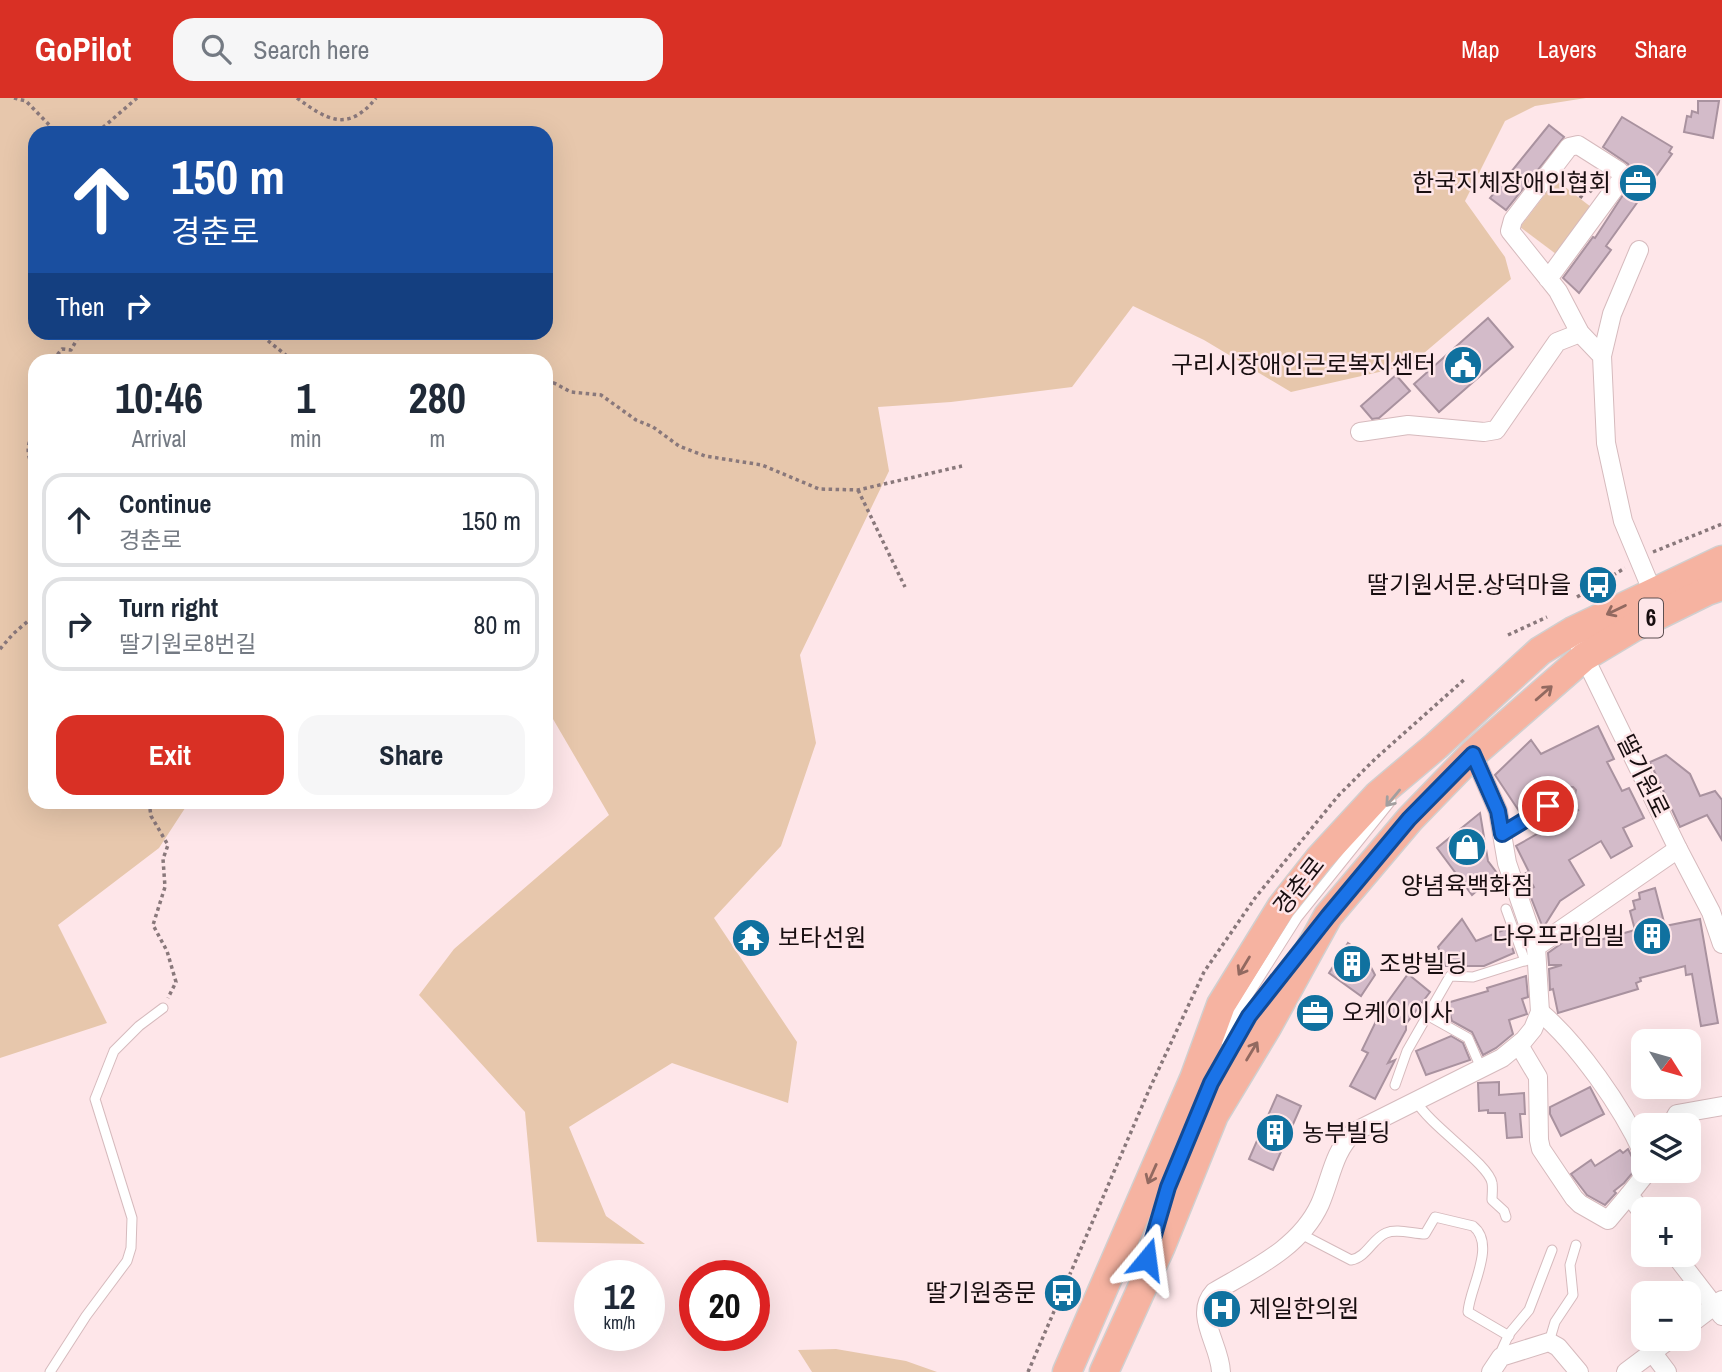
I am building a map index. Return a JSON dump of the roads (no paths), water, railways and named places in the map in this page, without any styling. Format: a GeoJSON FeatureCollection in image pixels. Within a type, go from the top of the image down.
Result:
{"type":"FeatureCollection","features":[{"type":"Feature","properties":{"kind":"main road","name":"경춘로"},"geometry":{"type":"LineString","coordinates":[[1067,1372],[1194,1079],[1221,1005],[1282,906],[1319,859],[1378,795],[1540,651],[1573,631],[1722,560]]}},
{"type":"Feature","properties":{"kind":"main road","name":"경춘로"},"geometry":{"type":"LineString","coordinates":[[1104,1372],[1161,1246],[1214,1115],[1267,1027],[1328,916],[1409,819],[1473,754],[1584,657],[1633,627],[1722,586]]}},
{"type":"Feature","properties":{"kind":"street"},"geometry":{"type":"LineString","coordinates":[[1548,279],[1623,177],[1619,171],[1575,144],[1569,147],[1509,227],[1511,234],[1548,279],[1558,291],[1580,332],[1602,356]]}},
{"type":"Feature","properties":{"kind":"street"},"geometry":{"type":"LineString","coordinates":[[1639,250],[1612,314],[1602,356],[1606,443],[1623,521],[1653,593]]}},
{"type":"Feature","properties":{"kind":"street"},"geometry":{"type":"LineString","coordinates":[[1360,432],[1402,425],[1484,432],[1496,430],[1556,342],[1580,332]]}},
{"type":"Feature","properties":{"kind":"street","name":"딸기원로"},"geometry":{"type":"LineString","coordinates":[[1573,631],[1678,849],[1718,919],[1722,944]]}},
{"type":"Feature","properties":{"kind":"street"},"geometry":{"type":"LineString","coordinates":[[1221,1372],[1220,1360],[1204,1311],[1207,1301],[1214,1292],[1278,1255],[1299,1233],[1320,1205],[1335,1160],[1348,1138],[1354,1132],[1502,1058],[1519,1045],[1533,1028],[1540,1012],[1532,955],[1507,863],[1498,811],[1473,754]]}},
{"type":"Feature","properties":{"kind":"street"},"geometry":{"type":"LineString","coordinates":[[1532,955],[1678,849]]}},
{"type":"Feature","properties":{"kind":"street"},"geometry":{"type":"LineString","coordinates":[[1540,1012],[1555,1024],[1608,1093],[1631,1129]]}},
{"type":"Feature","properties":{"kind":"street"},"geometry":{"type":"LineString","coordinates":[[1519,1045],[1538,1077],[1539,1144],[1567,1190],[1580,1204],[1608,1220],[1638,1183]]}},
{"type":"Feature","properties":{"kind":"street"},"geometry":{"type":"LineString","coordinates":[[1683,1113],[1722,1106]]}},
{"type":"Feature","properties":{"kind":"street"},"geometry":{"type":"LineString","coordinates":[[1685,1267],[1719,1307],[1701,1318]]}},
{"type":"Feature","properties":{"kind":"street"},"geometry":{"type":"LineString","coordinates":[[1494,1366],[1549,1342],[1558,1347],[1579,1372]]}},
{"type":"Feature","properties":{"kind":"street"},"geometry":{"type":"LineString","coordinates":[[1627,1371],[1652,1352],[1667,1372]]}},
{"type":"Feature","properties":{"kind":"lane"},"geometry":{"type":"LineString","coordinates":[[1402,787],[1436,746]]}},
{"type":"Feature","properties":{"kind":"lane"},"geometry":{"type":"LineString","coordinates":[[1502,834],[1570,793]]}},
{"type":"Feature","properties":{"kind":"lane"},"geometry":{"type":"LineString","coordinates":[[1194,1079],[1240,1011],[1297,918],[1394,797]]}},
{"type":"Feature","properties":{"kind":"lane"},"geometry":{"type":"LineString","coordinates":[[1395,1085],[1407,1051],[1450,976],[1473,977],[1532,955],[1506,909]]}},
{"type":"Feature","properties":{"kind":"lane"},"geometry":{"type":"LineString","coordinates":[[1157,1227],[1168,1187],[1211,1083],[1249,1016],[1328,916]]}},
{"type":"Feature","properties":{"kind":"lane"},"geometry":{"type":"LineString","coordinates":[[50,1372],[86,1316],[127,1261],[131,1248],[132,1218],[95,1100],[114,1051],[139,1026],[163,1008]]}},
{"type":"Feature","properties":{"kind":"lane"},"geometry":{"type":"LineString","coordinates":[[1427,1015],[1468,1038],[1481,1068]]}},
{"type":"Feature","properties":{"kind":"lane"},"geometry":{"type":"LineString","coordinates":[[1416,1101],[1425,1116],[1479,1164],[1492,1180],[1492,1200],[1504,1211],[1506,1217]]}},
{"type":"Feature","properties":{"kind":"lane"},"geometry":{"type":"LineString","coordinates":[[1299,1233],[1351,1260],[1360,1257],[1387,1233],[1393,1231],[1425,1234],[1435,1217],[1473,1226],[1477,1229],[1483,1246],[1468,1312],[1508,1336]]}},
{"type":"Feature","properties":{"kind":"lane"},"geometry":{"type":"LineString","coordinates":[[1133,1307],[1153,1240]]}},
{"type":"Feature","properties":{"kind":"lane"},"geometry":{"type":"LineString","coordinates":[[1549,1342],[1555,1322],[1573,1295],[1570,1265],[1576,1245]]}},
{"type":"Feature","properties":{"kind":"lane"},"geometry":{"type":"LineString","coordinates":[[1494,1366],[1508,1336],[1529,1310],[1552,1250]]}},
{"type":"Feature","properties":{"kind":"place","name":"한국지체장애인협회"},"geometry":{"type":"Point","coordinates":[1638,183]}},
{"type":"Feature","properties":{"kind":"place","name":"구리시장애인근로복지센터"},"geometry":{"type":"Point","coordinates":[1463,365]}},
{"type":"Feature","properties":{"kind":"place","name":"딸기원서문.상덕마을"},"geometry":{"type":"Point","coordinates":[1598,585]}},
{"type":"Feature","properties":{"kind":"place","name":"양념육백화점"},"geometry":{"type":"Point","coordinates":[1467,847]}},
{"type":"Feature","properties":{"kind":"place","name":"다우프라임빌"},"geometry":{"type":"Point","coordinates":[1652,936]}},
{"type":"Feature","properties":{"kind":"place","name":"보타선원"},"geometry":{"type":"Point","coordinates":[751,938]}},
{"type":"Feature","properties":{"kind":"place","name":"조방빌딩"},"geometry":{"type":"Point","coordinates":[1352,964]}},
{"type":"Feature","properties":{"kind":"place","name":"오케이이사"},"geometry":{"type":"Point","coordinates":[1315,1013]}},
{"type":"Feature","properties":{"kind":"place","name":"농부빌딩"},"geometry":{"type":"Point","coordinates":[1275,1133]}},
{"type":"Feature","properties":{"kind":"place","name":"딸기원중문"},"geometry":{"type":"Point","coordinates":[1063,1293]}},
{"type":"Feature","properties":{"kind":"place","name":"제일한의원"},"geometry":{"type":"Point","coordinates":[1222,1309]}}]}
